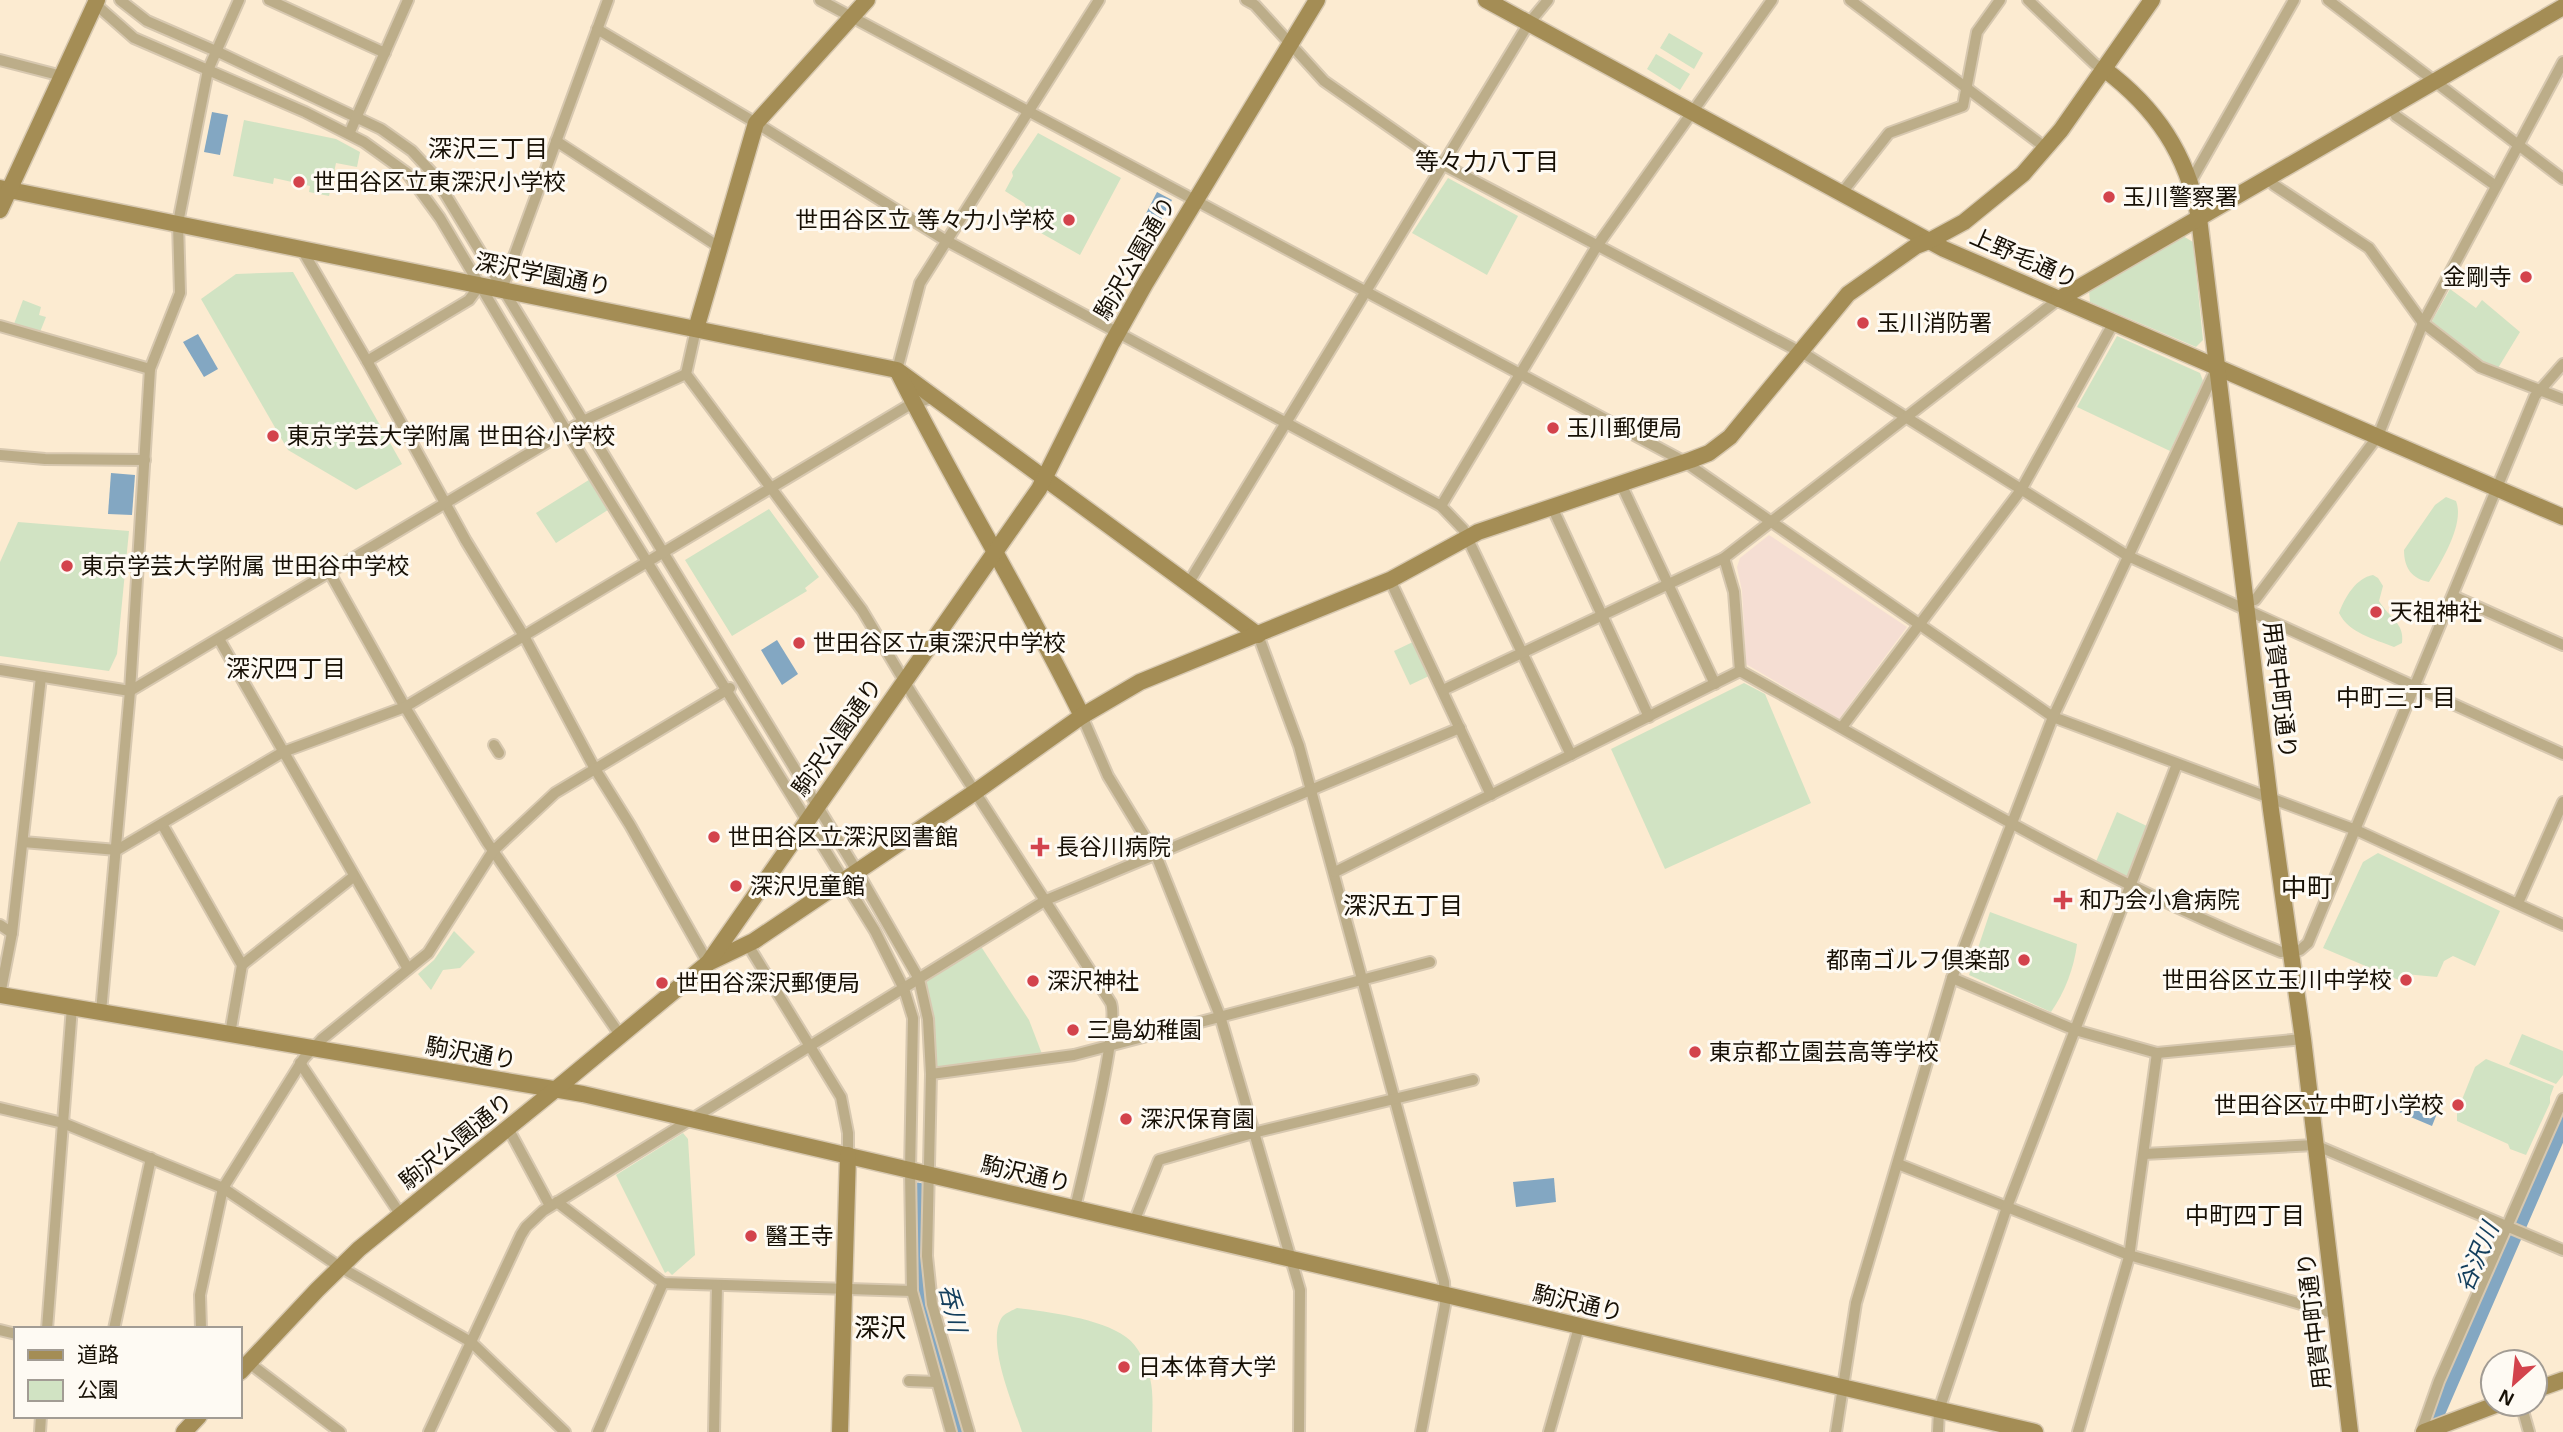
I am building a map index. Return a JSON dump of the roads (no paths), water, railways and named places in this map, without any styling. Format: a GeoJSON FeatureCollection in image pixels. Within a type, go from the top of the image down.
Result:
{"type":"FeatureCollection","features":[{"type":"Feature","properties":{"kind":"street"},"geometry":{"type":"LineString","coordinates":[[120,0],[147,22],[216,51],[381,130],[412,151],[433,174],[857,870],[919,979],[928,1019],[931,1074],[927,1256],[932,1304],[969,1432]]}},
{"type":"Feature","properties":{"kind":"street"},"geometry":{"type":"LineString","coordinates":[[101,1012],[130,691],[150,369],[180,293],[178,223],[208,71],[239,0]]}},
{"type":"Feature","properties":{"kind":"street"},"geometry":{"type":"LineString","coordinates":[[269,0],[385,53]]}},
{"type":"Feature","properties":{"kind":"street"},"geometry":{"type":"LineString","coordinates":[[502,289],[608,0]]}},
{"type":"Feature","properties":{"kind":"street"},"geometry":{"type":"LineString","coordinates":[[820,0],[1685,462],[1769,523],[2053,717],[2356,830],[2563,925]]}},
{"type":"Feature","properties":{"kind":"street"},"geometry":{"type":"LineString","coordinates":[[867,0],[756,123],[696,329],[686,374],[862,610],[1111,1003],[1114,1012],[1109,1045],[1075,1208]]}},
{"type":"Feature","properties":{"kind":"street"},"geometry":{"type":"LineString","coordinates":[[1099,0],[920,283],[897,370],[1035,623],[1082,716],[1108,776],[1156,855],[1220,1016],[1300,1290],[1299,1432]]}},
{"type":"Feature","properties":{"kind":"street"},"geometry":{"type":"LineString","coordinates":[[1246,0],[1255,5],[1324,81],[1444,165],[1800,352],[2129,556],[2246,606],[2413,687],[2563,754]]}},
{"type":"Feature","properties":{"kind":"street","name":"駒沢公園通り"},"geometry":{"type":"LineString","coordinates":[[244,1368],[340,1266],[708,963],[1045,479],[1118,333],[1195,200],[1317,0]]}},
{"type":"Feature","properties":{"kind":"street","name":"上野毛通り"},"geometry":{"type":"LineString","coordinates":[[1486,0],[1929,241],[2563,517]]}},
{"type":"Feature","properties":{"kind":"street"},"geometry":{"type":"LineString","coordinates":[[1188,584],[1529,23],[1548,0]]}},
{"type":"Feature","properties":{"kind":"street"},"geometry":{"type":"LineString","coordinates":[[1441,506],[1597,246],[1772,0]]}},
{"type":"Feature","properties":{"kind":"street"},"geometry":{"type":"LineString","coordinates":[[1850,0],[2046,148]]}},
{"type":"Feature","properties":{"kind":"street"},"geometry":{"type":"LineString","coordinates":[[1841,194],[1889,133],[1963,106],[1977,32],[2000,0]]}},
{"type":"Feature","properties":{"kind":"street"},"geometry":{"type":"LineString","coordinates":[[2028,0],[2095,65],[2104,69]]}},
{"type":"Feature","properties":{"kind":"street"},"geometry":{"type":"LineString","coordinates":[[300,248],[524,636],[595,769],[708,963],[748,945],[975,792],[1082,716],[1140,682],[1390,580],[1467,537],[1709,453],[1725,441],[1837,305],[1859,284],[1916,246],[1958,226],[2000,195],[2046,148],[2152,0]]}},
{"type":"Feature","properties":{"kind":"street"},"geometry":{"type":"LineString","coordinates":[[2191,181],[2294,0]]}},
{"type":"Feature","properties":{"kind":"street"},"geometry":{"type":"LineString","coordinates":[[2328,0],[2563,179]]}},
{"type":"Feature","properties":{"kind":"street"},"geometry":{"type":"LineString","coordinates":[[0,210],[5,189],[62,76],[94,1],[134,38],[305,112],[364,142],[407,173],[424,194],[875,932],[904,989],[913,1018],[910,1170],[912,1290],[951,1432]]}},
{"type":"Feature","properties":{"kind":"street"},"geometry":{"type":"LineString","coordinates":[[349,134],[409,1]]}},
{"type":"Feature","properties":{"kind":"street"},"geometry":{"type":"LineString","coordinates":[[1443,690],[1724,558],[2059,299],[2563,7]]}},
{"type":"Feature","properties":{"kind":"street"},"geometry":{"type":"LineString","coordinates":[[597,29],[945,240],[1441,506],[1463,529],[1571,755]]}},
{"type":"Feature","properties":{"kind":"street"},"geometry":{"type":"LineString","coordinates":[[0,61],[62,76]]}},
{"type":"Feature","properties":{"kind":"street"},"geometry":{"type":"LineString","coordinates":[[2246,606],[2255,600],[2378,436],[2423,323],[2518,146],[2558,81],[2563,62]]}},
{"type":"Feature","properties":{"kind":"street","name":"用賀中町通り"},"geometry":{"type":"LineString","coordinates":[[2104,69],[2160,124],[2178,151],[2191,181],[2199,218],[2350,1432]]}},
{"type":"Feature","properties":{"kind":"street"},"geometry":{"type":"LineString","coordinates":[[2391,107],[2396,116],[2497,186]]}},
{"type":"Feature","properties":{"kind":"street"},"geometry":{"type":"LineString","coordinates":[[556,141],[719,247]]}},
{"type":"Feature","properties":{"kind":"street"},"geometry":{"type":"LineString","coordinates":[[2269,178],[2274,185],[2369,248],[2423,323],[2480,367],[2563,399]]}},
{"type":"Feature","properties":{"kind":"street","name":"深沢学園通り"},"geometry":{"type":"LineString","coordinates":[[5,189],[897,370],[1258,635]]}},
{"type":"Feature","properties":{"kind":"street"},"geometry":{"type":"LineString","coordinates":[[367,361],[469,300],[480,285]]}},
{"type":"Feature","properties":{"kind":"street"},"geometry":{"type":"LineString","coordinates":[[1842,727],[2021,490],[2114,322]]}},
{"type":"Feature","properties":{"kind":"street"},"geometry":{"type":"LineString","coordinates":[[0,326],[150,369]]}},
{"type":"Feature","properties":{"kind":"street"},"geometry":{"type":"LineString","coordinates":[[1740,671],[2010,825],[2130,887],[2272,948],[2291,953],[2300,950],[2308,943],[2539,390],[2563,364]]}},
{"type":"Feature","properties":{"kind":"street"},"geometry":{"type":"LineString","coordinates":[[1836,1432],[1856,1303],[1952,978],[2053,717],[2217,366]]}},
{"type":"Feature","properties":{"kind":"street"},"geometry":{"type":"LineString","coordinates":[[0,670],[130,691],[585,420],[686,374]]}},
{"type":"Feature","properties":{"kind":"street"},"geometry":{"type":"LineString","coordinates":[[23,842],[117,850],[283,752],[405,707],[770,488],[914,404],[933,397]]}},
{"type":"Feature","properties":{"kind":"street"},"geometry":{"type":"LineString","coordinates":[[0,455],[145,460]]}},
{"type":"Feature","properties":{"kind":"street"},"geometry":{"type":"LineString","coordinates":[[1620,484],[1715,684]]}},
{"type":"Feature","properties":{"kind":"street"},"geometry":{"type":"LineString","coordinates":[[1552,507],[1649,717]]}},
{"type":"Feature","properties":{"kind":"street"},"geometry":{"type":"LineString","coordinates":[[1724,558],[1734,592],[1740,671]]}},
{"type":"Feature","properties":{"kind":"street"},"geometry":{"type":"LineString","coordinates":[[330,573],[405,707],[493,851],[620,1035]]}},
{"type":"Feature","properties":{"kind":"street"},"geometry":{"type":"LineString","coordinates":[[1390,580],[1491,795]]}},
{"type":"Feature","properties":{"kind":"street"},"geometry":{"type":"LineString","coordinates":[[2453,596],[2563,645]]}},
{"type":"Feature","properties":{"kind":"street"},"geometry":{"type":"LineString","coordinates":[[1258,635],[1299,747],[1335,872],[1446,1294],[1421,1432]]}},
{"type":"Feature","properties":{"kind":"street"},"geometry":{"type":"LineString","coordinates":[[219,639],[408,969]]}},
{"type":"Feature","properties":{"kind":"street"},"geometry":{"type":"LineString","coordinates":[[1335,872],[1740,671]]}},
{"type":"Feature","properties":{"kind":"street"},"geometry":{"type":"LineString","coordinates":[[0,995],[12,933],[41,677]]}},
{"type":"Feature","properties":{"kind":"street"},"geometry":{"type":"LineString","coordinates":[[201,1327],[200,1295],[223,1188],[300,1063],[313,1048],[428,953],[493,851],[555,793],[742,682]]}},
{"type":"Feature","properties":{"kind":"street"},"geometry":{"type":"LineString","coordinates":[[429,1432],[521,1235],[526,1227],[554,1204],[1046,900],[1460,728]]}},
{"type":"Feature","properties":{"kind":"street"},"geometry":{"type":"LineString","coordinates":[[1938,1432],[1939,1410],[2007,1207],[2177,764]]}},
{"type":"Feature","properties":{"kind":"street"},"geometry":{"type":"LineString","coordinates":[[2518,903],[2563,802]]}},
{"type":"Feature","properties":{"kind":"street"},"geometry":{"type":"LineString","coordinates":[[162,824],[242,965],[230,1034]]}},
{"type":"Feature","properties":{"kind":"street"},"geometry":{"type":"LineString","coordinates":[[242,965],[354,877]]}},
{"type":"Feature","properties":{"kind":"street"},"geometry":{"type":"LineString","coordinates":[[0,925],[12,933]]}},
{"type":"Feature","properties":{"kind":"street"},"geometry":{"type":"LineString","coordinates":[[748,945],[841,1097],[848,1133],[840,1432]]}},
{"type":"Feature","properties":{"kind":"street"},"geometry":{"type":"LineString","coordinates":[[931,1074],[1074,1055],[1430,961]]}},
{"type":"Feature","properties":{"kind":"street"},"geometry":{"type":"LineString","coordinates":[[1952,978],[2075,1030],[2157,1053],[2303,1039]]}},
{"type":"Feature","properties":{"kind":"street","name":"駒沢通り"},"geometry":{"type":"LineString","coordinates":[[0,995],[556,1089],[2035,1432]]}},
{"type":"Feature","properties":{"kind":"street"},"geometry":{"type":"LineString","coordinates":[[47,1327],[72,1007]]}},
{"type":"Feature","properties":{"kind":"street"},"geometry":{"type":"LineString","coordinates":[[2078,1432],[2129,1255],[2157,1053]]}},
{"type":"Feature","properties":{"kind":"street"},"geometry":{"type":"LineString","coordinates":[[300,1063],[400,1214]]}},
{"type":"Feature","properties":{"kind":"street"},"geometry":{"type":"LineString","coordinates":[[1134,1222],[1159,1160],[1253,1133],[1474,1080]]}},
{"type":"Feature","properties":{"kind":"street"},"geometry":{"type":"LineString","coordinates":[[2422,1432],[2431,1401],[2563,1099]]}},
{"type":"Feature","properties":{"kind":"street"},"geometry":{"type":"LineString","coordinates":[[0,1108],[63,1122],[223,1188],[340,1266],[471,1342],[565,1432]]}},
{"type":"Feature","properties":{"kind":"street"},"geometry":{"type":"LineString","coordinates":[[508,1128],[554,1204],[663,1283],[912,1290]]}},
{"type":"Feature","properties":{"kind":"street"},"geometry":{"type":"LineString","coordinates":[[2144,1154],[2315,1145],[2563,1250]]}},
{"type":"Feature","properties":{"kind":"street"},"geometry":{"type":"LineString","coordinates":[[114,1327],[151,1158]]}},
{"type":"Feature","properties":{"kind":"street"},"geometry":{"type":"LineString","coordinates":[[1898,1164],[2129,1255],[2336,1314]]}},
{"type":"Feature","properties":{"kind":"street"},"geometry":{"type":"LineString","coordinates":[[598,1432],[663,1283]]}},
{"type":"Feature","properties":{"kind":"street"},"geometry":{"type":"LineString","coordinates":[[714,1432],[717,1285]]}},
{"type":"Feature","properties":{"kind":"street"},"geometry":{"type":"LineString","coordinates":[[1549,1432],[1579,1327]]}},
{"type":"Feature","properties":{"kind":"street"},"geometry":{"type":"LineString","coordinates":[[244,1368],[340,1432]]}},
{"type":"Feature","properties":{"kind":"street"},"geometry":{"type":"LineString","coordinates":[[909,1381],[937,1382]]}},
{"type":"Feature","properties":{"kind":"street"},"geometry":{"type":"LineString","coordinates":[[2422,1432],[2479,1411]]}},
{"type":"Feature","properties":{"kind":"street"},"geometry":{"type":"LineString","coordinates":[[184,1432],[197,1418]]}},
{"type":"Feature","properties":{"kind":"water"},"geometry":{"type":"Polygon","coordinates":[[[212,112],[228,115],[220,155],[204,152],[212,112]]]}},
{"type":"Feature","properties":{"kind":"water"},"geometry":{"type":"Polygon","coordinates":[[[1157,192],[1172,200],[1152,236],[1138,229],[1157,192]]]}},
{"type":"Feature","properties":{"kind":"water"},"geometry":{"type":"Polygon","coordinates":[[[198,334],[218,369],[204,377],[183,342],[198,334]]]}},
{"type":"Feature","properties":{"kind":"water"},"geometry":{"type":"Polygon","coordinates":[[[111,473],[135,475],[132,515],[108,514],[111,473]]]}},
{"type":"Feature","properties":{"kind":"water"},"geometry":{"type":"Polygon","coordinates":[[[777,640],[798,674],[782,685],[761,650],[777,640]]]}},
{"type":"Feature","properties":{"kind":"water"},"geometry":{"type":"Polygon","coordinates":[[[2400,1095],[2438,1111],[2432,1126],[2394,1110],[2400,1095]]]}},
{"type":"Feature","properties":{"kind":"water"},"geometry":{"type":"Polygon","coordinates":[[[1554,1178],[1556,1202],[1516,1207],[1513,1182],[1554,1178]]]}},
{"type":"Feature","properties":{"kind":"waterway","name":"谷沢川"},"geometry":{"type":"LineString","coordinates":[[2435,1414],[2563,1119]]}},
{"type":"Feature","properties":{"kind":"waterway","name":"呑川"},"geometry":{"type":"LineString","coordinates":[[918,1192],[917,1244],[924,1298],[960,1432]]}},
{"type":"Feature","properties":{"kind":"place","name":"世田谷区立東深沢小学校"},"geometry":{"type":"Point","coordinates":[299,182]}},
{"type":"Feature","properties":{"kind":"place","name":"玉川警察署"},"geometry":{"type":"Point","coordinates":[2109,197]}},
{"type":"Feature","properties":{"kind":"place","name":"世田谷区立 等々力小学校"},"geometry":{"type":"Point","coordinates":[1069,220]}},
{"type":"Feature","properties":{"kind":"place","name":"金剛寺"},"geometry":{"type":"Point","coordinates":[2526,277]}},
{"type":"Feature","properties":{"kind":"place","name":"玉川消防署"},"geometry":{"type":"Point","coordinates":[1863,323]}},
{"type":"Feature","properties":{"kind":"place","name":"玉川郵便局"},"geometry":{"type":"Point","coordinates":[1553,428]}},
{"type":"Feature","properties":{"kind":"place","name":"東京学芸大学附属 世田谷小学校"},"geometry":{"type":"Point","coordinates":[273,436]}},
{"type":"Feature","properties":{"kind":"place","name":"東京学芸大学附属 世田谷中学校"},"geometry":{"type":"Point","coordinates":[67,566]}},
{"type":"Feature","properties":{"kind":"place","name":"天祖神社"},"geometry":{"type":"Point","coordinates":[2376,612]}},
{"type":"Feature","properties":{"kind":"place","name":"世田谷区立東深沢中学校"},"geometry":{"type":"Point","coordinates":[799,643]}},
{"type":"Feature","properties":{"kind":"place","name":"世田谷区立深沢図書館"},"geometry":{"type":"Point","coordinates":[714,837]}},
{"type":"Feature","properties":{"kind":"place","name":"長谷川病院"},"geometry":{"type":"Point","coordinates":[1040,847]}},
{"type":"Feature","properties":{"kind":"place","name":"深沢児童館"},"geometry":{"type":"Point","coordinates":[736,886]}},
{"type":"Feature","properties":{"kind":"place","name":"和乃会小倉病院"},"geometry":{"type":"Point","coordinates":[2063,900]}},
{"type":"Feature","properties":{"kind":"place","name":"都南ゴルフ倶楽部"},"geometry":{"type":"Point","coordinates":[2024,960]}},
{"type":"Feature","properties":{"kind":"place","name":"世田谷区立玉川中学校"},"geometry":{"type":"Point","coordinates":[2406,980]}},
{"type":"Feature","properties":{"kind":"place","name":"深沢神社"},"geometry":{"type":"Point","coordinates":[1033,981]}},
{"type":"Feature","properties":{"kind":"place","name":"世田谷深沢郵便局"},"geometry":{"type":"Point","coordinates":[662,983]}},
{"type":"Feature","properties":{"kind":"place","name":"三島幼稚園"},"geometry":{"type":"Point","coordinates":[1073,1030]}},
{"type":"Feature","properties":{"kind":"place","name":"東京都立園芸高等学校"},"geometry":{"type":"Point","coordinates":[1695,1052]}},
{"type":"Feature","properties":{"kind":"place","name":"世田谷区立中町小学校"},"geometry":{"type":"Point","coordinates":[2458,1105]}},
{"type":"Feature","properties":{"kind":"place","name":"深沢保育園"},"geometry":{"type":"Point","coordinates":[1126,1119]}},
{"type":"Feature","properties":{"kind":"place","name":"醫王寺"},"geometry":{"type":"Point","coordinates":[751,1236]}},
{"type":"Feature","properties":{"kind":"place","name":"日本体育大学"},"geometry":{"type":"Point","coordinates":[1124,1367]}},
{"type":"Feature","properties":{"kind":"district","name":"深沢三丁目"},"geometry":{"type":"Point","coordinates":[488,148]}},
{"type":"Feature","properties":{"kind":"district","name":"等々力八丁目"},"geometry":{"type":"Point","coordinates":[1487,161]}},
{"type":"Feature","properties":{"kind":"district","name":"深沢四丁目"},"geometry":{"type":"Point","coordinates":[286,668]}},
{"type":"Feature","properties":{"kind":"district","name":"中町三丁目"},"geometry":{"type":"Point","coordinates":[2396,697]}},
{"type":"Feature","properties":{"kind":"district","name":"中町"},"geometry":{"type":"Point","coordinates":[2307,888]}},
{"type":"Feature","properties":{"kind":"district","name":"深沢五丁目"},"geometry":{"type":"Point","coordinates":[1403,905]}},
{"type":"Feature","properties":{"kind":"district","name":"中町四丁目"},"geometry":{"type":"Point","coordinates":[2245,1215]}},
{"type":"Feature","properties":{"kind":"district","name":"深沢"},"geometry":{"type":"Point","coordinates":[880,1328]}}]}
